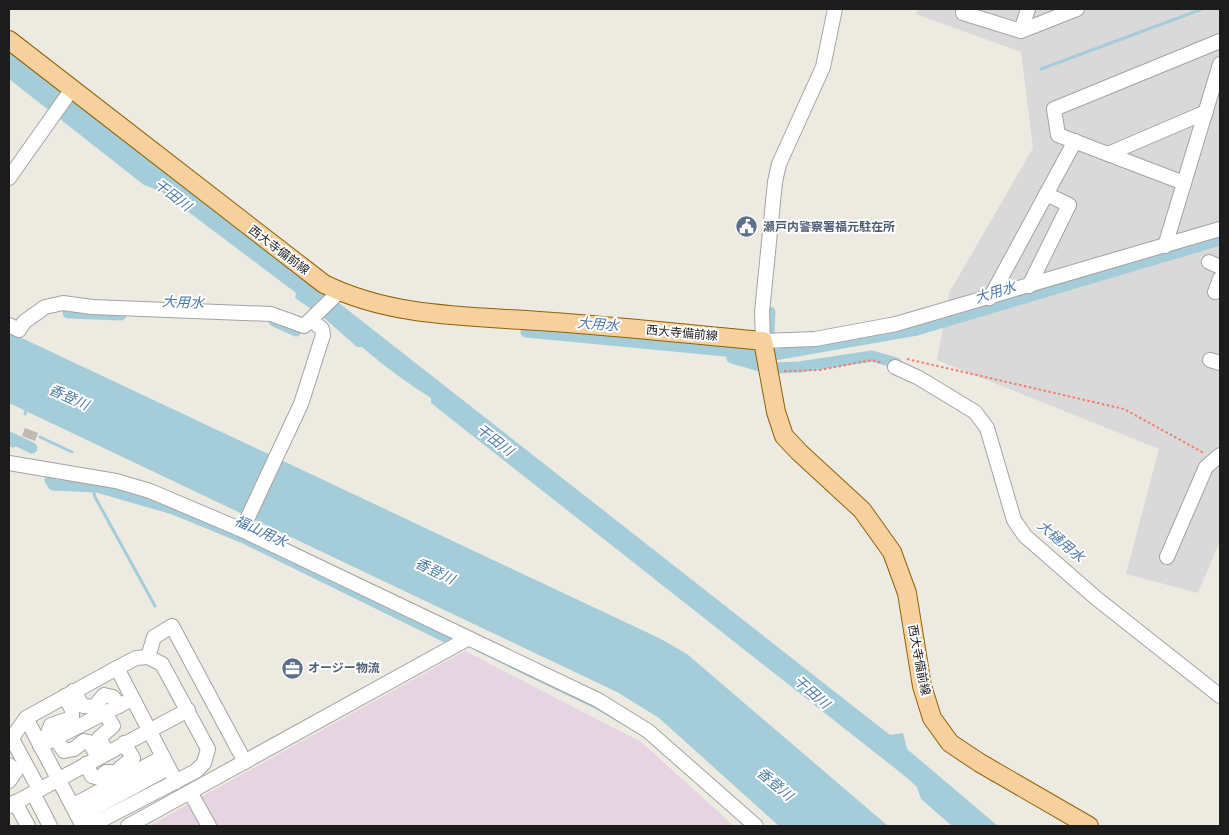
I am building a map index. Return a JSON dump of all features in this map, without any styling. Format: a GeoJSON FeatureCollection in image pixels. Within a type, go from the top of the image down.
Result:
{"type":"FeatureCollection","features":[{"type":"Feature","properties":{"kind":"main road","name":"西大寺備前線"},"geometry":{"type":"LineString","coordinates":[[9,40],[70,90],[337,295],[383,306],[449,316],[538,321],[763,341],[776,412],[784,436],[862,510],[892,552],[907,593],[922,686],[932,718],[950,743],[980,763],[1089,826]]}},
{"type":"Feature","properties":{"kind":"street"},"geometry":{"type":"LineString","coordinates":[[835,9],[823,67],[779,164],[775,182],[762,312],[763,341],[815,339],[896,324],[1220,229]]}},
{"type":"Feature","properties":{"kind":"street"},"geometry":{"type":"LineString","coordinates":[[964,9],[963,13],[1021,30],[1077,9]]}},
{"type":"Feature","properties":{"kind":"street"},"geometry":{"type":"LineString","coordinates":[[1021,30],[1028,9]]}},
{"type":"Feature","properties":{"kind":"street"},"geometry":{"type":"LineString","coordinates":[[1184,183],[1058,135],[1054,109],[1220,41]]}},
{"type":"Feature","properties":{"kind":"street"},"geometry":{"type":"LineString","coordinates":[[1165,246],[1206,112],[1215,100],[1220,64]]}},
{"type":"Feature","properties":{"kind":"street"},"geometry":{"type":"LineString","coordinates":[[9,178],[70,90]]}},
{"type":"Feature","properties":{"kind":"street"},"geometry":{"type":"LineString","coordinates":[[1108,154],[1206,112]]}},
{"type":"Feature","properties":{"kind":"street"},"geometry":{"type":"LineString","coordinates":[[990,298],[1075,142]]}},
{"type":"Feature","properties":{"kind":"street"},"geometry":{"type":"LineString","coordinates":[[1029,286],[1069,205],[1046,194]]}},
{"type":"Feature","properties":{"kind":"street"},"geometry":{"type":"LineString","coordinates":[[1215,292],[1220,279]]}},
{"type":"Feature","properties":{"kind":"street"},"geometry":{"type":"LineString","coordinates":[[9,325],[19,330],[24,322],[45,307],[63,303],[92,307],[271,314],[294,325],[304,326],[337,295]]}},
{"type":"Feature","properties":{"kind":"street"},"geometry":{"type":"LineString","coordinates":[[243,526],[301,404],[323,335],[322,329],[313,318]]}},
{"type":"Feature","properties":{"kind":"street"},"geometry":{"type":"LineString","coordinates":[[895,367],[926,382],[975,412],[987,428],[1014,520],[1025,536],[1096,598],[1220,696]]}},
{"type":"Feature","properties":{"kind":"street"},"geometry":{"type":"LineString","coordinates":[[1167,557],[1206,466],[1215,455]]}},
{"type":"Feature","properties":{"kind":"street"},"geometry":{"type":"LineString","coordinates":[[9,463],[116,481],[243,526],[467,639],[598,700],[648,731],[756,826]]}},
{"type":"Feature","properties":{"kind":"street"},"geometry":{"type":"LineString","coordinates":[[148,657],[154,637],[172,626],[245,762]]}},
{"type":"Feature","properties":{"kind":"street"},"geometry":{"type":"LineString","coordinates":[[128,826],[467,639]]}},
{"type":"Feature","properties":{"kind":"street"},"geometry":{"type":"LineString","coordinates":[[50,826],[36,791],[11,741],[26,718],[136,658],[148,657],[162,664],[168,671],[208,748],[204,763],[196,771],[90,826]]}},
{"type":"Feature","properties":{"kind":"street"},"geometry":{"type":"LineString","coordinates":[[117,668],[176,782]]}},
{"type":"Feature","properties":{"kind":"street"},"geometry":{"type":"LineString","coordinates":[[69,694],[83,706],[94,707],[104,695],[113,697],[119,706]]}},
{"type":"Feature","properties":{"kind":"street"},"geometry":{"type":"LineString","coordinates":[[69,694],[72,718],[51,725],[48,741],[58,779],[78,816]]}},
{"type":"Feature","properties":{"kind":"street"},"geometry":{"type":"LineString","coordinates":[[48,741],[132,699]]}},
{"type":"Feature","properties":{"kind":"street"},"geometry":{"type":"LineString","coordinates":[[15,802],[188,710]]}},
{"type":"Feature","properties":{"kind":"street"},"geometry":{"type":"LineString","coordinates":[[103,754],[99,738],[113,726],[105,713]]}},
{"type":"Feature","properties":{"kind":"street"},"geometry":{"type":"LineString","coordinates":[[26,718],[48,741],[64,751],[74,749],[84,741],[89,742],[103,754]]}},
{"type":"Feature","properties":{"kind":"street"},"geometry":{"type":"LineString","coordinates":[[123,778],[120,768],[133,758],[124,743]]}},
{"type":"Feature","properties":{"kind":"street"},"geometry":{"type":"LineString","coordinates":[[78,816],[123,778],[165,762]]}},
{"type":"Feature","properties":{"kind":"street"},"geometry":{"type":"LineString","coordinates":[[78,816],[165,762]]}},
{"type":"Feature","properties":{"kind":"street"},"geometry":{"type":"LineString","coordinates":[[86,764],[92,776],[99,778],[109,771],[123,778]]}},
{"type":"Feature","properties":{"kind":"street"},"geometry":{"type":"LineString","coordinates":[[9,765],[16,770],[9,781]]}},
{"type":"Feature","properties":{"kind":"street"},"geometry":{"type":"LineString","coordinates":[[9,787],[28,826]]}},
{"type":"Feature","properties":{"kind":"street"},"geometry":{"type":"LineString","coordinates":[[190,792],[209,826]]}},
{"type":"Feature","properties":{"kind":"path"},"geometry":{"type":"LineString","coordinates":[[769,372],[820,370],[872,360],[895,367],[908,358],[1124,409],[1202,453],[1215,455]]}},
{"type":"Feature","properties":{"kind":"shaded area"},"geometry":{"type":"Polygon","coordinates":[[[918,9],[1220,9],[1220,541],[1198,593],[1126,574],[1159,449],[937,360],[949,293],[1033,148],[1021,52],[916,14],[918,9]]]}},
{"type":"Feature","properties":{"kind":"shaded area"},"geometry":{"type":"Polygon","coordinates":[[[465,651],[641,742],[734,826],[149,826],[465,651]]]}},
{"type":"Feature","properties":{"kind":"water","name":"干田川"},"geometry":{"type":"Polygon","coordinates":[[[9,48],[265,245],[890,735],[903,733],[907,749],[998,826],[952,826],[921,799],[917,787],[906,777],[431,403],[431,398],[396,374],[362,347],[357,347],[323,317],[295,298],[296,293],[162,192],[144,185],[9,79],[9,48]]]}},
{"type":"Feature","properties":{"kind":"water","name":"香登川"},"geometry":{"type":"Polygon","coordinates":[[[9,332],[661,639],[687,654],[888,826],[779,826],[659,718],[617,692],[9,403],[9,332]]]}},
{"type":"Feature","properties":{"kind":"building"},"geometry":{"type":"Polygon","coordinates":[[[25,428],[38,433],[35,441],[22,436],[25,428]]]}},
{"type":"Feature","properties":{"kind":"waterway"},"geometry":{"type":"LineString","coordinates":[[1041,69],[1202,9]]}},
{"type":"Feature","properties":{"kind":"waterway","name":"大用水"},"geometry":{"type":"LineString","coordinates":[[774,355],[917,330],[1220,240]]}},
{"type":"Feature","properties":{"kind":"waterway"},"geometry":{"type":"LineString","coordinates":[[769,333],[770,312]]}},
{"type":"Feature","properties":{"kind":"waterway","name":"大用水"},"geometry":{"type":"LineString","coordinates":[[68,313],[121,315]]}},
{"type":"Feature","properties":{"kind":"waterway","name":"大用水"},"geometry":{"type":"LineString","coordinates":[[274,321],[296,331]]}},
{"type":"Feature","properties":{"kind":"waterway","name":"大用水"},"geometry":{"type":"LineString","coordinates":[[526,332],[757,354]]}},
{"type":"Feature","properties":{"kind":"waterway","name":"大樋用水"},"geometry":{"type":"LineString","coordinates":[[775,368],[799,367],[872,356],[896,363]]}},
{"type":"Feature","properties":{"kind":"waterway","name":"大樋用水"},"geometry":{"type":"LineString","coordinates":[[732,358],[763,367]]}},
{"type":"Feature","properties":{"kind":"waterway","name":"福山用水"},"geometry":{"type":"LineString","coordinates":[[9,437],[32,448]]}},
{"type":"Feature","properties":{"kind":"waterway"},"geometry":{"type":"LineString","coordinates":[[40,437],[72,452]]}},
{"type":"Feature","properties":{"kind":"waterway"},"geometry":{"type":"LineString","coordinates":[[9,445],[14,446],[14,443]]}},
{"type":"Feature","properties":{"kind":"waterway","name":"福山用水"},"geometry":{"type":"LineString","coordinates":[[50,480],[53,485],[97,487],[173,509],[246,539],[450,639]]}},
{"type":"Feature","properties":{"kind":"waterway"},"geometry":{"type":"LineString","coordinates":[[91,483],[95,497],[155,606]]}},
{"type":"Feature","properties":{"kind":"waterway"},"geometry":{"type":"LineString","coordinates":[[477,650],[597,708],[648,738]]}},
{"type":"Feature","properties":{"kind":"place","name":"瀬戸内警察署福元駐在所"},"geometry":{"type":"Point","coordinates":[747,227]}},
{"type":"Feature","properties":{"kind":"place","name":"オージー物流"},"geometry":{"type":"Point","coordinates":[292,668]}}]}
